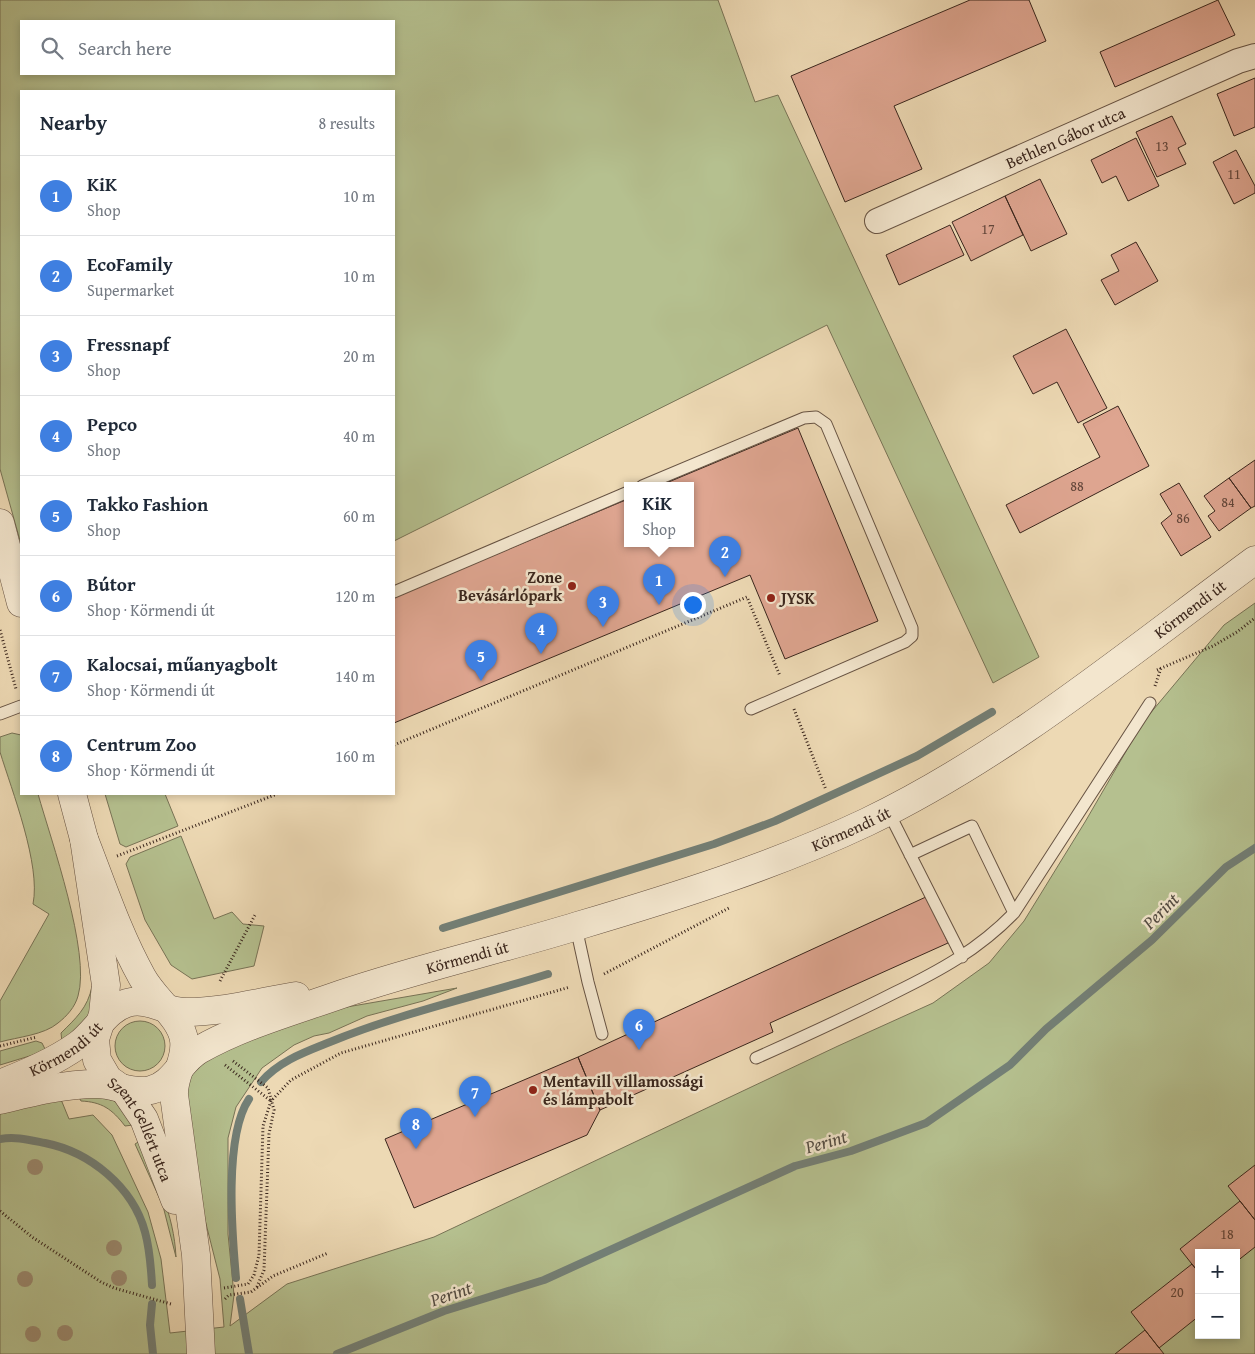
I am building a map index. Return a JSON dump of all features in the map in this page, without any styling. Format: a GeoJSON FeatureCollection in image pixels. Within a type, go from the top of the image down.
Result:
{"type":"FeatureCollection","features":[{"type":"Feature","properties":{"kind":"street","name":"Bethlen Gábor utca"},"geometry":{"type":"LineString","coordinates":[[877,221],[1229,65],[1255,56]]}},
{"type":"Feature","properties":{"kind":"street"},"geometry":{"type":"LineString","coordinates":[[0,523],[20,599]]}},
{"type":"Feature","properties":{"kind":"street","name":"Körmendi út"},"geometry":{"type":"LineString","coordinates":[[0,1100],[72,1085],[119,1087],[133,1091],[155,1089],[168,1082],[192,1054],[268,1019],[388,978],[576,927],[682,894],[793,854],[888,811],[962,770],[1040,718],[1255,560]]}},
{"type":"Feature","properties":{"kind":"street","name":"Szent Gellért utca"},"geometry":{"type":"LineString","coordinates":[[72,795],[84,839],[106,986],[95,1046],[97,1060],[108,1079],[131,1099],[144,1119],[167,1175],[178,1211],[193,1323]]}},
{"type":"Feature","properties":{"kind":"street","name":"Szent Gellért utca"},"geometry":{"type":"LineString","coordinates":[[84,839],[138,969],[164,1008],[180,1025],[184,1040],[184,1055],[174,1088],[175,1116],[194,1238],[193,1323]]}},
{"type":"Feature","properties":{"kind":"street","name":"Körmendi út"},"geometry":{"type":"LineString","coordinates":[[0,1084],[55,1060],[78,1045],[114,1009],[127,1003],[151,1002],[180,1012],[219,1010],[388,978]]}},
{"type":"Feature","properties":{"kind":"lane"},"geometry":{"type":"LineString","coordinates":[[652,482],[804,418],[816,417],[826,424],[912,628],[912,636],[905,642],[750,709]]}},
{"type":"Feature","properties":{"kind":"lane"},"geometry":{"type":"LineString","coordinates":[[395,592],[624,494]]}},
{"type":"Feature","properties":{"kind":"lane"},"geometry":{"type":"LineString","coordinates":[[756,1058],[852,1015],[962,957],[980,945],[1014,913],[1150,703]]}},
{"type":"Feature","properties":{"kind":"lane"},"geometry":{"type":"LineString","coordinates":[[0,714],[20,706]]}},
{"type":"Feature","properties":{"kind":"lane"},"geometry":{"type":"LineString","coordinates":[[888,811],[962,957]]}},
{"type":"Feature","properties":{"kind":"lane"},"geometry":{"type":"LineString","coordinates":[[910,855],[972,826],[1014,913]]}},
{"type":"Feature","properties":{"kind":"lane"},"geometry":{"type":"LineString","coordinates":[[576,927],[602,1034]]}},
{"type":"Feature","properties":{"kind":"path"},"geometry":{"type":"LineString","coordinates":[[395,745],[748,597],[826,790]]}},
{"type":"Feature","properties":{"kind":"path"},"geometry":{"type":"LineString","coordinates":[[1153,672],[1213,646],[1237,632],[1255,618]]}},
{"type":"Feature","properties":{"kind":"path"},"geometry":{"type":"LineString","coordinates":[[0,630],[20,702]]}},
{"type":"Feature","properties":{"kind":"path"},"geometry":{"type":"LineString","coordinates":[[117,856],[274,795]]}},
{"type":"Feature","properties":{"kind":"path"},"geometry":{"type":"LineString","coordinates":[[220,981],[254,915]]}},
{"type":"Feature","properties":{"kind":"path"},"geometry":{"type":"LineString","coordinates":[[0,1046],[40,1036]]}},
{"type":"Feature","properties":{"kind":"path"},"geometry":{"type":"LineString","coordinates":[[223,1062],[271,1101]]}},
{"type":"Feature","properties":{"kind":"path"},"geometry":{"type":"LineString","coordinates":[[234,1063],[268,1088],[274,1110],[269,1134],[264,1270],[256,1289]]}},
{"type":"Feature","properties":{"kind":"path"},"geometry":{"type":"LineString","coordinates":[[233,1287],[245,1285],[251,1281],[259,1255],[263,1126],[271,1101]]}},
{"type":"Feature","properties":{"kind":"path"},"geometry":{"type":"LineString","coordinates":[[0,1211],[32,1237],[101,1282],[193,1323]]}},
{"type":"Feature","properties":{"kind":"path"},"geometry":{"type":"LineString","coordinates":[[234,1295],[256,1289],[273,1276],[328,1253]]}},
{"type":"Feature","properties":{"kind":"green space"},"geometry":{"type":"Polygon","coordinates":[[[0,0],[718,0],[755,102],[778,95],[1039,657],[993,683],[827,325],[395,541],[395,90],[20,90],[20,540],[0,469],[0,0]]]}},
{"type":"Feature","properties":{"kind":"green space"},"geometry":{"type":"Polygon","coordinates":[[[1255,603],[1255,1354],[0,1354],[0,1111],[60,1097],[69,1119],[93,1115],[112,1135],[148,1212],[161,1259],[170,1333],[224,1327],[220,1279],[202,1208],[182,1101],[192,1074],[218,1051],[341,1008],[457,988],[423,1001],[367,1016],[329,1033],[314,1036],[294,1045],[262,1068],[236,1107],[228,1138],[228,1234],[234,1295],[230,1326],[287,1284],[434,1237],[933,1003],[989,963],[1024,921],[1085,822],[1143,722],[1224,625],[1255,603]]]}},
{"type":"Feature","properties":{"kind":"green space"},"geometry":{"type":"Polygon","coordinates":[[[12,733],[20,735],[20,795],[38,795],[68,896],[79,953],[81,977],[75,1004],[58,1023],[38,1033],[0,1042],[0,1001],[49,914],[33,904],[33,869],[24,828],[0,752],[0,737],[12,733]]]}},
{"type":"Feature","properties":{"kind":"green space"},"geometry":{"type":"Polygon","coordinates":[[[105,795],[165,795],[178,826],[126,847],[120,844],[105,795]]]}},
{"type":"Feature","properties":{"kind":"green space"},"geometry":{"type":"Polygon","coordinates":[[[181,836],[214,919],[232,912],[243,924],[264,926],[254,966],[192,979],[171,965],[145,920],[126,864],[130,857],[181,836]]]}},
{"type":"Feature","properties":{"kind":"green space"},"geometry":{"type":"Polygon","coordinates":[[[97,983],[88,1018],[62,1042],[61,1033],[80,1013],[87,1001],[92,986],[97,983]]]}},
{"type":"Feature","properties":{"kind":"green space"},"geometry":{"type":"Polygon","coordinates":[[[140,1021],[149,1023],[160,1032],[165,1046],[163,1055],[154,1066],[140,1071],[131,1069],[120,1060],[115,1046],[117,1037],[126,1026],[140,1021]]]}},
{"type":"Feature","properties":{"kind":"green space"},"geometry":{"type":"Polygon","coordinates":[[[36,1041],[42,1043],[46,1051],[0,1065],[0,1051],[36,1041]]]}},
{"type":"Feature","properties":{"kind":"green space"},"geometry":{"type":"Polygon","coordinates":[[[84,1093],[115,1101],[133,1125],[125,1126],[116,1115],[101,1105],[81,1101],[77,1094],[84,1093]]]}},
{"type":"Feature","properties":{"kind":"green space"},"geometry":{"type":"Polygon","coordinates":[[[140,1141],[168,1211],[175,1241],[176,1257],[163,1206],[135,1144],[140,1141]]]}},
{"type":"Feature","properties":{"kind":"building"},"geometry":{"type":"Polygon","coordinates":[[[970,0],[1029,0],[1046,41],[894,106],[922,169],[845,202],[791,76],[970,0]]]}},
{"type":"Feature","properties":{"kind":"building"},"geometry":{"type":"Polygon","coordinates":[[[1218,0],[1235,35],[1115,87],[1100,52],[1218,0]]]}},
{"type":"Feature","properties":{"kind":"building"},"geometry":{"type":"Polygon","coordinates":[[[1255,78],[1255,127],[1234,136],[1217,94],[1255,78]]]}},
{"type":"Feature","properties":{"kind":"building"},"geometry":{"type":"Polygon","coordinates":[[[1172,116],[1186,144],[1178,148],[1186,164],[1157,177],[1136,132],[1172,116]]]}},
{"type":"Feature","properties":{"kind":"building"},"geometry":{"type":"Polygon","coordinates":[[[1136,138],[1159,186],[1128,201],[1116,176],[1102,183],[1091,160],[1136,138]]]}},
{"type":"Feature","properties":{"kind":"building"},"geometry":{"type":"Polygon","coordinates":[[[1236,150],[1255,186],[1255,193],[1234,204],[1213,162],[1236,150]]]}},
{"type":"Feature","properties":{"kind":"building"},"geometry":{"type":"Polygon","coordinates":[[[1040,179],[1067,234],[1031,251],[1005,196],[1040,179]]]}},
{"type":"Feature","properties":{"kind":"building"},"geometry":{"type":"Polygon","coordinates":[[[1005,196],[1023,235],[971,261],[952,222],[1005,196]]]}},
{"type":"Feature","properties":{"kind":"building"},"geometry":{"type":"Polygon","coordinates":[[[950,225],[964,255],[899,285],[886,255],[950,225]]]}},
{"type":"Feature","properties":{"kind":"building"},"geometry":{"type":"Polygon","coordinates":[[[1136,242],[1158,281],[1115,305],[1101,280],[1119,271],[1111,255],[1136,242]]]}},
{"type":"Feature","properties":{"kind":"building"},"geometry":{"type":"Polygon","coordinates":[[[1066,329],[1107,408],[1078,423],[1057,382],[1033,394],[1013,356],[1066,329]]]}},
{"type":"Feature","properties":{"kind":"building"},"geometry":{"type":"Polygon","coordinates":[[[1118,406],[1149,466],[1020,533],[1006,505],[1100,457],[1083,424],[1118,406]]]}},
{"type":"Feature","properties":{"kind":"building","name":"Zone Bevásárlópark"},"geometry":{"type":"Polygon","coordinates":[[[798,428],[878,621],[785,659],[750,575],[395,723],[395,597],[624,501],[624,547],[694,547],[694,482],[669,482],[798,428]]]}},
{"type":"Feature","properties":{"kind":"building"},"geometry":{"type":"Polygon","coordinates":[[[1255,460],[1255,506],[1251,508],[1229,478],[1255,460]]]}},
{"type":"Feature","properties":{"kind":"building"},"geometry":{"type":"Polygon","coordinates":[[[1229,478],[1251,508],[1219,531],[1208,516],[1215,511],[1204,496],[1229,478]]]}},
{"type":"Feature","properties":{"kind":"building"},"geometry":{"type":"Polygon","coordinates":[[[1179,483],[1211,537],[1181,556],[1161,523],[1172,514],[1160,494],[1179,483]]]}},
{"type":"Feature","properties":{"kind":"building"},"geometry":{"type":"Polygon","coordinates":[[[928,896],[948,943],[770,1023],[773,1032],[600,1110],[578,1057],[928,896]]]}},
{"type":"Feature","properties":{"kind":"building"},"geometry":{"type":"Polygon","coordinates":[[[578,1057],[600,1110],[587,1135],[414,1208],[385,1139],[578,1057]]]}},
{"type":"Feature","properties":{"kind":"building"},"geometry":{"type":"Polygon","coordinates":[[[1255,1165],[1255,1220],[1228,1186],[1255,1165]]]}},
{"type":"Feature","properties":{"kind":"building"},"geometry":{"type":"Polygon","coordinates":[[[1240,1201],[1255,1220],[1255,1247],[1240,1259],[1240,1249],[1195,1249],[1195,1268],[1180,1249],[1240,1201]]]}},
{"type":"Feature","properties":{"kind":"building"},"geometry":{"type":"Polygon","coordinates":[[[1192,1264],[1195,1268],[1195,1319],[1159,1348],[1131,1312],[1192,1264]]]}},
{"type":"Feature","properties":{"kind":"building"},"geometry":{"type":"Polygon","coordinates":[[[1145,1330],[1164,1354],[1115,1354],[1145,1330]]]}},
{"type":"Feature","properties":{"kind":"waterway"},"geometry":{"type":"LineString","coordinates":[[443,928],[714,844],[775,821],[917,756],[992,712]]}},
{"type":"Feature","properties":{"kind":"waterway","name":"Perint"},"geometry":{"type":"LineString","coordinates":[[337,1354],[444,1311],[544,1280],[795,1166],[851,1151],[926,1123],[1010,1065],[1046,1029],[1152,940],[1226,867],[1255,848]]}},
{"type":"Feature","properties":{"kind":"waterway"},"geometry":{"type":"LineString","coordinates":[[261,1082],[276,1068],[293,1058],[357,1032],[384,1022],[548,974]]}},
{"type":"Feature","properties":{"kind":"waterway"},"geometry":{"type":"LineString","coordinates":[[236,1278],[232,1211],[233,1160],[241,1115],[249,1099]]}},
{"type":"Feature","properties":{"kind":"waterway"},"geometry":{"type":"LineString","coordinates":[[0,1139],[11,1138],[45,1143],[78,1154],[93,1163],[120,1186],[131,1200],[145,1232],[151,1265],[152,1285]]}},
{"type":"Feature","properties":{"kind":"waterway"},"geometry":{"type":"LineString","coordinates":[[240,1299],[249,1354]]}},
{"type":"Feature","properties":{"kind":"waterway"},"geometry":{"type":"LineString","coordinates":[[152,1304],[150,1325],[153,1354]]}},
{"type":"Feature","properties":{"kind":"place","name":"EcoFamily"},"geometry":{"type":"Point","coordinates":[725,577]}},
{"type":"Feature","properties":{"kind":"place","name":"Zone Bevásárlópark"},"geometry":{"type":"Point","coordinates":[572,586]}},
{"type":"Feature","properties":{"kind":"place","name":"JYSK"},"geometry":{"type":"Point","coordinates":[771,598]}},
{"type":"Feature","properties":{"kind":"place","name":"KiK"},"geometry":{"type":"Point","coordinates":[659,605]}},
{"type":"Feature","properties":{"kind":"place","name":"Fressnapf"},"geometry":{"type":"Point","coordinates":[603,627]}},
{"type":"Feature","properties":{"kind":"place","name":"Pepco"},"geometry":{"type":"Point","coordinates":[541,654]}},
{"type":"Feature","properties":{"kind":"place","name":"Takko Fashion"},"geometry":{"type":"Point","coordinates":[481,681]}},
{"type":"Feature","properties":{"kind":"place","name":"Bútor"},"geometry":{"type":"Point","coordinates":[639,1050]}},
{"type":"Feature","properties":{"kind":"place","name":"Mentavill villamossági és lámpabolt"},"geometry":{"type":"Point","coordinates":[533,1090]}},
{"type":"Feature","properties":{"kind":"place","name":"Kalocsai, műanyagbolt"},"geometry":{"type":"Point","coordinates":[475,1117]}},
{"type":"Feature","properties":{"kind":"place","name":"Centrum Zoo"},"geometry":{"type":"Point","coordinates":[416,1149]}}]}
